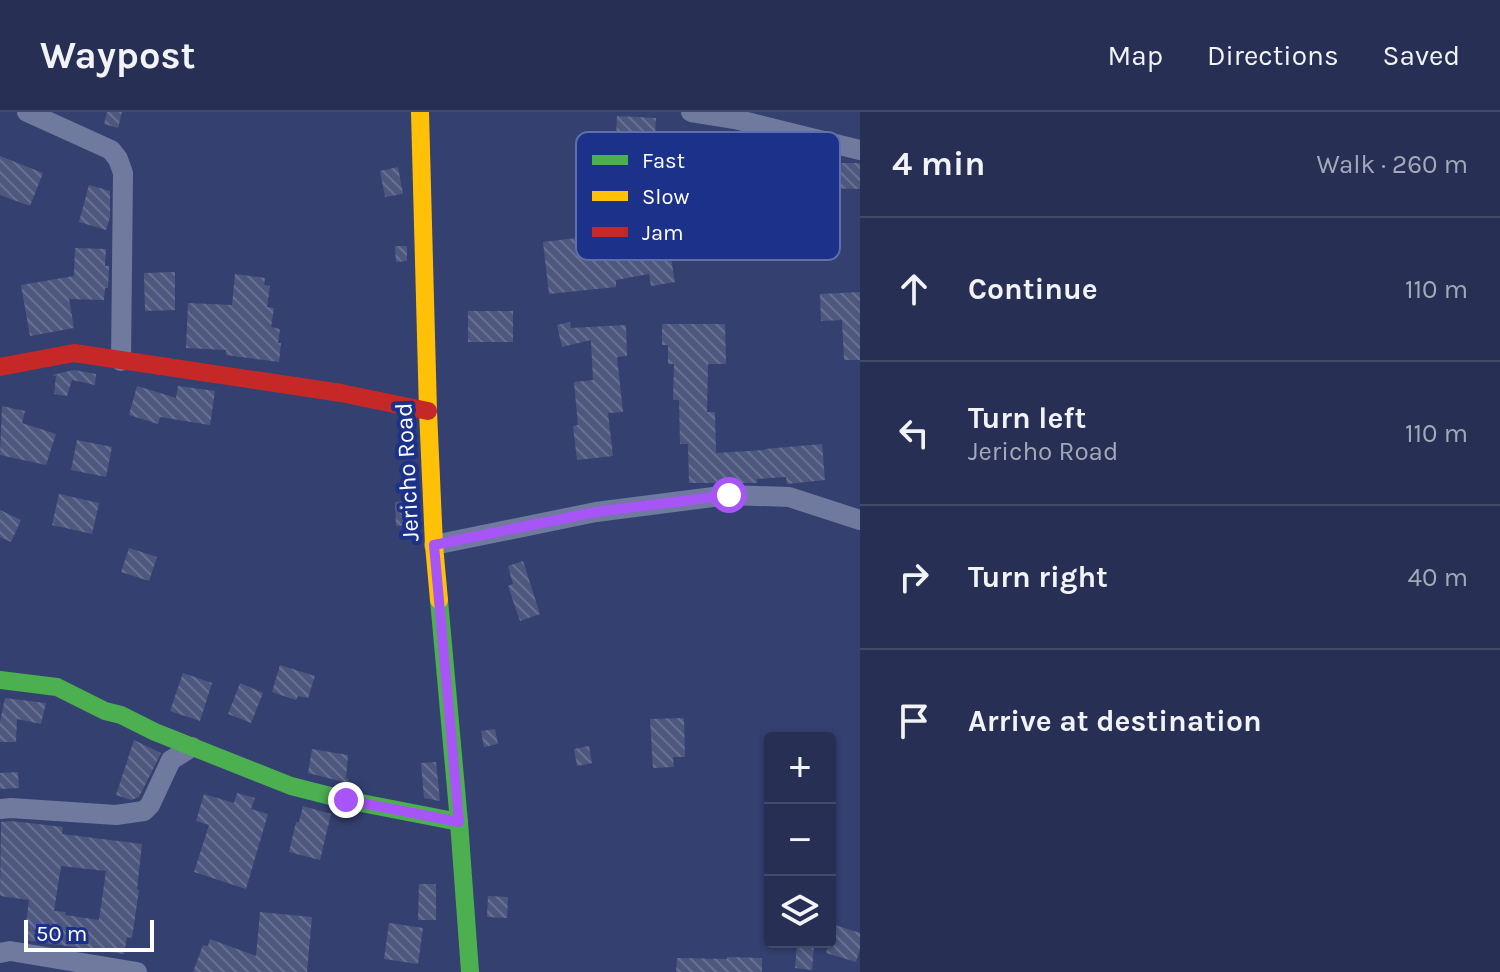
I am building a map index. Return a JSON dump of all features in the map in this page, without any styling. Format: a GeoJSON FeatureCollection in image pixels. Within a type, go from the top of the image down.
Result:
{"type":"FeatureCollection","features":[{"type":"Feature","properties":{"kind":"street"},"geometry":{"type":"LineString","coordinates":[[27,112],[111,150],[118,159],[123,173],[121,361]]}},
{"type":"Feature","properties":{"kind":"street","name":"Jericho Road"},"geometry":{"type":"LineString","coordinates":[[420,112],[434,545],[470,972]]}},
{"type":"Feature","properties":{"kind":"street"},"geometry":{"type":"LineString","coordinates":[[691,112],[787,132]]}},
{"type":"Feature","properties":{"kind":"street"},"geometry":{"type":"LineString","coordinates":[[840,145],[860,150]]}},
{"type":"Feature","properties":{"kind":"street"},"geometry":{"type":"LineString","coordinates":[[0,367],[74,353],[341,393],[428,411]]}},
{"type":"Feature","properties":{"kind":"street"},"geometry":{"type":"LineString","coordinates":[[434,545],[596,512],[729,495],[789,497],[860,520]]}},
{"type":"Feature","properties":{"kind":"street"},"geometry":{"type":"LineString","coordinates":[[0,680],[57,687],[105,711],[291,786],[459,822]]}},
{"type":"Feature","properties":{"kind":"street"},"geometry":{"type":"LineString","coordinates":[[0,809],[116,815],[144,811],[150,805],[171,760],[192,747]]}},
{"type":"Feature","properties":{"kind":"street"},"geometry":{"type":"LineString","coordinates":[[0,953],[10,951],[137,972]]}},
{"type":"Feature","properties":{"kind":"building"},"geometry":{"type":"Polygon","coordinates":[[[107,112],[122,112],[118,128],[104,124],[107,112]]]}},
{"type":"Feature","properties":{"kind":"building"},"geometry":{"type":"Polygon","coordinates":[[[617,116],[656,118],[655,132],[616,132],[617,116]]]}},
{"type":"Feature","properties":{"kind":"building"},"geometry":{"type":"Polygon","coordinates":[[[0,156],[43,173],[30,206],[0,195],[0,156]]]}},
{"type":"Feature","properties":{"kind":"building"},"geometry":{"type":"Polygon","coordinates":[[[840,163],[860,163],[860,189],[840,189],[840,163]]]}},
{"type":"Feature","properties":{"kind":"building"},"geometry":{"type":"Polygon","coordinates":[[[398,167],[403,194],[385,197],[380,171],[398,167]]]}},
{"type":"Feature","properties":{"kind":"building"},"geometry":{"type":"Polygon","coordinates":[[[89,185],[110,191],[110,217],[106,230],[79,222],[89,185]]]}},
{"type":"Feature","properties":{"kind":"building"},"geometry":{"type":"Polygon","coordinates":[[[576,238],[576,260],[671,260],[675,282],[651,286],[649,274],[616,280],[616,287],[549,294],[543,242],[576,238]]]}},
{"type":"Feature","properties":{"kind":"building"},"geometry":{"type":"Polygon","coordinates":[[[395,246],[407,246],[407,261],[396,262],[395,246]]]}},
{"type":"Feature","properties":{"kind":"building"},"geometry":{"type":"Polygon","coordinates":[[[75,248],[106,249],[105,266],[109,266],[104,300],[69,299],[74,328],[30,336],[21,285],[74,276],[75,248]]]}},
{"type":"Feature","properties":{"kind":"building"},"geometry":{"type":"Polygon","coordinates":[[[175,272],[175,310],[145,311],[144,273],[175,272]]]}},
{"type":"Feature","properties":{"kind":"building"},"geometry":{"type":"Polygon","coordinates":[[[235,274],[265,278],[264,285],[270,286],[267,307],[274,308],[271,327],[280,329],[279,362],[226,355],[226,350],[186,348],[188,303],[232,305],[235,274]]]}},
{"type":"Feature","properties":{"kind":"building"},"geometry":{"type":"Polygon","coordinates":[[[860,292],[860,360],[844,360],[842,320],[821,321],[820,294],[860,292]]]}},
{"type":"Feature","properties":{"kind":"building"},"geometry":{"type":"Polygon","coordinates":[[[468,311],[513,311],[513,342],[468,342],[468,311]]]}},
{"type":"Feature","properties":{"kind":"building"},"geometry":{"type":"Polygon","coordinates":[[[570,322],[571,328],[626,325],[627,356],[617,357],[623,412],[608,413],[613,456],[577,460],[573,426],[578,425],[574,382],[593,380],[591,340],[562,347],[557,325],[570,322]]]}},
{"type":"Feature","properties":{"kind":"building"},"geometry":{"type":"Polygon","coordinates":[[[662,324],[725,324],[726,364],[708,364],[707,412],[715,412],[716,453],[822,444],[825,480],[787,484],[786,477],[757,479],[757,483],[689,483],[688,444],[680,444],[679,400],[673,400],[674,364],[668,364],[668,345],[662,345],[662,324]]]}},
{"type":"Feature","properties":{"kind":"building"},"geometry":{"type":"Polygon","coordinates":[[[74,370],[96,374],[95,385],[72,380],[67,396],[54,394],[56,376],[52,375],[74,370]]]}},
{"type":"Feature","properties":{"kind":"building"},"geometry":{"type":"Polygon","coordinates":[[[137,386],[176,398],[178,386],[215,391],[210,425],[160,417],[158,424],[129,415],[137,386]]]}},
{"type":"Feature","properties":{"kind":"building"},"geometry":{"type":"Polygon","coordinates":[[[2,406],[25,411],[22,423],[56,434],[46,465],[0,455],[2,406]]]}},
{"type":"Feature","properties":{"kind":"building"},"geometry":{"type":"Polygon","coordinates":[[[77,440],[112,447],[106,477],[71,470],[77,440]]]}},
{"type":"Feature","properties":{"kind":"building"},"geometry":{"type":"Polygon","coordinates":[[[59,494],[99,503],[92,534],[52,525],[59,494]]]}},
{"type":"Feature","properties":{"kind":"building"},"geometry":{"type":"Polygon","coordinates":[[[410,501],[412,525],[396,526],[395,502],[410,501]]]}},
{"type":"Feature","properties":{"kind":"building"},"geometry":{"type":"Polygon","coordinates":[[[0,510],[21,520],[11,542],[0,537],[0,510]]]}},
{"type":"Feature","properties":{"kind":"building"},"geometry":{"type":"Polygon","coordinates":[[[129,548],[157,557],[149,581],[121,572],[129,548]]]}},
{"type":"Feature","properties":{"kind":"building"},"geometry":{"type":"Polygon","coordinates":[[[523,561],[540,614],[520,621],[508,586],[513,584],[508,566],[523,561]]]}},
{"type":"Feature","properties":{"kind":"building"},"geometry":{"type":"Polygon","coordinates":[[[280,665],[315,676],[308,698],[298,696],[296,700],[272,692],[280,665]]]}},
{"type":"Feature","properties":{"kind":"building"},"geometry":{"type":"Polygon","coordinates":[[[183,673],[212,683],[200,721],[170,711],[183,673]]]}},
{"type":"Feature","properties":{"kind":"building"},"geometry":{"type":"Polygon","coordinates":[[[240,683],[263,693],[251,723],[228,714],[240,683]]]}},
{"type":"Feature","properties":{"kind":"building"},"geometry":{"type":"Polygon","coordinates":[[[5,698],[46,703],[41,724],[17,719],[16,742],[0,742],[5,698]]]}},
{"type":"Feature","properties":{"kind":"building"},"geometry":{"type":"Polygon","coordinates":[[[684,718],[685,757],[673,757],[674,767],[653,768],[650,719],[684,718]]]}},
{"type":"Feature","properties":{"kind":"building"},"geometry":{"type":"Polygon","coordinates":[[[495,729],[498,744],[484,747],[481,731],[495,729]]]}},
{"type":"Feature","properties":{"kind":"building"},"geometry":{"type":"Polygon","coordinates":[[[134,740],[161,753],[139,797],[131,800],[116,795],[134,740]]]}},
{"type":"Feature","properties":{"kind":"building"},"geometry":{"type":"Polygon","coordinates":[[[589,746],[592,763],[577,766],[574,749],[589,746]]]}},
{"type":"Feature","properties":{"kind":"building"},"geometry":{"type":"Polygon","coordinates":[[[312,749],[348,755],[348,783],[308,773],[312,749]]]}},
{"type":"Feature","properties":{"kind":"building"},"geometry":{"type":"Polygon","coordinates":[[[436,762],[440,801],[424,798],[421,763],[436,762]]]}},
{"type":"Feature","properties":{"kind":"building"},"geometry":{"type":"Polygon","coordinates":[[[18,772],[19,788],[0,789],[0,773],[18,772]]]}},
{"type":"Feature","properties":{"kind":"building"},"geometry":{"type":"Polygon","coordinates":[[[237,793],[255,798],[251,809],[268,814],[246,889],[194,872],[209,825],[196,821],[204,794],[234,803],[237,793]]]}},
{"type":"Feature","properties":{"kind":"building"},"geometry":{"type":"Polygon","coordinates":[[[303,806],[331,814],[320,860],[289,852],[303,806]]]}},
{"type":"Feature","properties":{"kind":"building"},"geometry":{"type":"Polygon","coordinates":[[[1,822],[63,827],[62,834],[142,844],[132,938],[127,937],[124,954],[24,940],[29,900],[0,896],[1,822]],[[61,866],[54,911],[99,920],[106,871],[61,866]]]}},
{"type":"Feature","properties":{"kind":"building"},"geometry":{"type":"Polygon","coordinates":[[[419,884],[436,884],[436,920],[418,920],[419,884]]]}},
{"type":"Feature","properties":{"kind":"building"},"geometry":{"type":"Polygon","coordinates":[[[488,896],[508,897],[507,918],[487,917],[488,896]]]}},
{"type":"Feature","properties":{"kind":"building"},"geometry":{"type":"Polygon","coordinates":[[[260,912],[312,917],[307,972],[193,972],[203,945],[208,946],[210,939],[256,956],[260,912]]]}},
{"type":"Feature","properties":{"kind":"building"},"geometry":{"type":"Polygon","coordinates":[[[389,923],[423,928],[418,964],[384,959],[389,923]]]}},
{"type":"Feature","properties":{"kind":"building"},"geometry":{"type":"Polygon","coordinates":[[[836,925],[860,933],[856,962],[826,953],[828,948],[836,948],[836,925]]]}},
{"type":"Feature","properties":{"kind":"building"},"geometry":{"type":"Polygon","coordinates":[[[797,948],[814,948],[812,970],[795,968],[797,948]]]}},
{"type":"Feature","properties":{"kind":"building"},"geometry":{"type":"Polygon","coordinates":[[[677,958],[762,958],[762,972],[676,972],[677,958]]]}},
{"type":"Feature","properties":{"kind":"traffic: fast"},"geometry":{"type":"LineString","coordinates":[[439,600],[470,972]]}},
{"type":"Feature","properties":{"kind":"traffic: fast"},"geometry":{"type":"LineString","coordinates":[[0,680],[57,687],[105,711],[291,786],[459,822]]}},
{"type":"Feature","properties":{"kind":"traffic: slow"},"geometry":{"type":"LineString","coordinates":[[420,112],[428,411],[439,600]]}},
{"type":"Feature","properties":{"kind":"traffic: jam"},"geometry":{"type":"LineString","coordinates":[[0,367],[74,353],[341,393],[428,411]]}},
{"type":"Feature","properties":{"kind":"route"},"geometry":{"type":"LineString","coordinates":[[346,800],[459,822],[434,545],[596,512],[729,495]]}}]}
